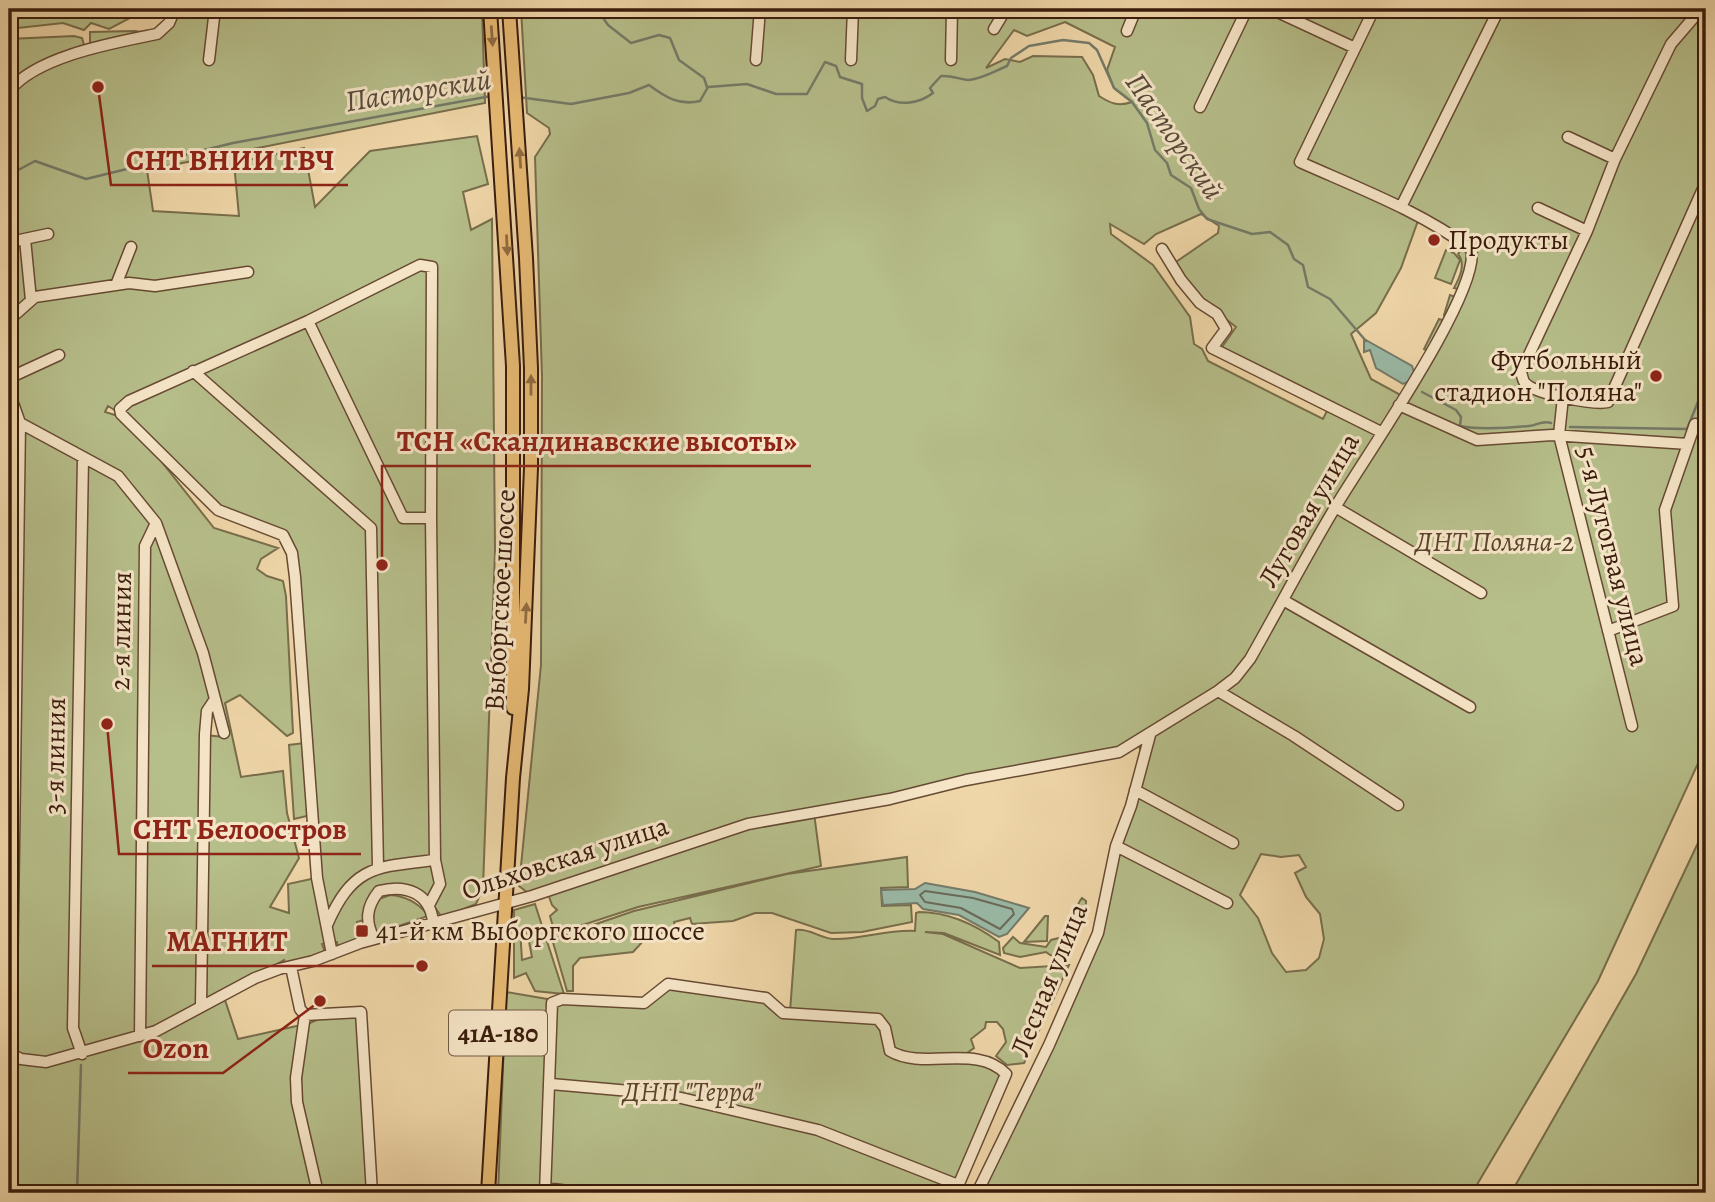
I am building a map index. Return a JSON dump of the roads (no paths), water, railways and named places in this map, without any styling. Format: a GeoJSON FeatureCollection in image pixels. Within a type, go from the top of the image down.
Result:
{"type":"FeatureCollection","features":[{"type":"Feature","properties":{"kind":"main road","name":"Выборгское шоссе"},"geometry":{"type":"LineString","coordinates":[[490,9],[513,366],[513,778]]}},
{"type":"Feature","properties":{"kind":"main road","name":"Выборгское шоссе"},"geometry":{"type":"LineString","coordinates":[[488,1193],[513,778],[523,675],[531,468],[531,368],[509,9]]}},
{"type":"Feature","properties":{"kind":"street"},"geometry":{"type":"LineString","coordinates":[[9,91],[19,78],[37,67],[157,34],[169,23],[175,9]]}},
{"type":"Feature","properties":{"kind":"street"},"geometry":{"type":"LineString","coordinates":[[209,60],[215,9]]}},
{"type":"Feature","properties":{"kind":"street"},"geometry":{"type":"LineString","coordinates":[[755,60],[760,9]]}},
{"type":"Feature","properties":{"kind":"street"},"geometry":{"type":"LineString","coordinates":[[851,60],[853,9]]}},
{"type":"Feature","properties":{"kind":"street"},"geometry":{"type":"LineString","coordinates":[[951,60],[952,9]]}},
{"type":"Feature","properties":{"kind":"street"},"geometry":{"type":"LineString","coordinates":[[994,29],[1006,9]]}},
{"type":"Feature","properties":{"kind":"street"},"geometry":{"type":"LineString","coordinates":[[1127,32],[1136,9]]}},
{"type":"Feature","properties":{"kind":"street"},"geometry":{"type":"LineString","coordinates":[[1200,107],[1247,9]]}},
{"type":"Feature","properties":{"kind":"street"},"geometry":{"type":"LineString","coordinates":[[1271,9],[1355,48]]}},
{"type":"Feature","properties":{"kind":"street"},"geometry":{"type":"LineString","coordinates":[[1374,9],[1300,162],[1401,207],[1499,9]]}},
{"type":"Feature","properties":{"kind":"street"},"geometry":{"type":"LineString","coordinates":[[1699,9],[1671,44],[1615,159],[1587,231],[1521,372],[1524,383],[1533,390],[1563,397],[1608,402],[1706,183]]}},
{"type":"Feature","properties":{"kind":"street"},"geometry":{"type":"LineString","coordinates":[[1568,136],[1615,159]]}},
{"type":"Feature","properties":{"kind":"street","name":"Луговая улица"},"geometry":{"type":"LineString","coordinates":[[1150,735],[1218,691],[1235,678],[1250,659],[1335,507],[1448,320],[1470,273],[1473,263],[1471,249],[1401,207]]}},
{"type":"Feature","properties":{"kind":"street"},"geometry":{"type":"LineString","coordinates":[[1538,208],[1587,231]]}},
{"type":"Feature","properties":{"kind":"street"},"geometry":{"type":"LineString","coordinates":[[31,300],[20,240],[48,234]]}},
{"type":"Feature","properties":{"kind":"street"},"geometry":{"type":"LineString","coordinates":[[116,285],[131,247]]}},
{"type":"Feature","properties":{"kind":"street"},"geometry":{"type":"LineString","coordinates":[[1161,248],[1200,303],[1222,321],[1226,329],[1212,348],[1381,432]]}},
{"type":"Feature","properties":{"kind":"street"},"geometry":{"type":"LineString","coordinates":[[332,954],[317,878],[295,577],[288,542],[283,535],[218,510],[121,414],[122,404],[308,321],[420,265],[432,267],[431,518],[435,860],[440,884],[429,905]]}},
{"type":"Feature","properties":{"kind":"street"},"geometry":{"type":"LineString","coordinates":[[9,320],[31,300],[62,292],[116,285],[155,286],[248,272]]}},
{"type":"Feature","properties":{"kind":"street"},"geometry":{"type":"LineString","coordinates":[[308,321],[402,518],[431,518]]}},
{"type":"Feature","properties":{"kind":"street"},"geometry":{"type":"LineString","coordinates":[[9,378],[59,355]]}},
{"type":"Feature","properties":{"kind":"street"},"geometry":{"type":"LineString","coordinates":[[193,371],[371,528],[378,867]]}},
{"type":"Feature","properties":{"kind":"street"},"geometry":{"type":"LineString","coordinates":[[9,392],[20,423],[10,1054]]}},
{"type":"Feature","properties":{"kind":"street","name":"5-я Лугогвая улица"},"geometry":{"type":"LineString","coordinates":[[1563,397],[1559,435],[1632,726]]}},
{"type":"Feature","properties":{"kind":"street"},"geometry":{"type":"LineString","coordinates":[[1399,405],[1477,440],[1559,435],[1688,444]]}},
{"type":"Feature","properties":{"kind":"street"},"geometry":{"type":"LineString","coordinates":[[20,423],[83,458],[95,461],[118,476],[156,523],[203,653],[224,733]]}},
{"type":"Feature","properties":{"kind":"street"},"geometry":{"type":"LineString","coordinates":[[1608,631],[1673,606],[1665,510],[1695,424]]}},
{"type":"Feature","properties":{"kind":"street","name":"3-я линия"},"geometry":{"type":"LineString","coordinates":[[82,1054],[74,1028],[83,458]]}},
{"type":"Feature","properties":{"kind":"street"},"geometry":{"type":"LineString","coordinates":[[1335,507],[1481,593]]}},
{"type":"Feature","properties":{"kind":"street","name":"2-я линия"},"geometry":{"type":"LineString","coordinates":[[140,1036],[145,546],[156,523]]}},
{"type":"Feature","properties":{"kind":"street"},"geometry":{"type":"LineString","coordinates":[[1283,600],[1470,706]]}},
{"type":"Feature","properties":{"kind":"street"},"geometry":{"type":"LineString","coordinates":[[1218,691],[1398,805]]}},
{"type":"Feature","properties":{"kind":"street"},"geometry":{"type":"LineString","coordinates":[[201,1006],[207,711],[215,699]]}},
{"type":"Feature","properties":{"kind":"street","name":"Ольховская улица"},"geometry":{"type":"LineString","coordinates":[[10,1054],[21,1059],[46,1062],[140,1036],[174,1023],[254,978],[374,939],[505,904],[748,824],[899,797],[1009,772],[1089,759],[1119,752],[1150,735]]}},
{"type":"Feature","properties":{"kind":"street","name":"Лесная улица"},"geometry":{"type":"LineString","coordinates":[[976,1193],[1040,1065],[1098,933],[1116,846],[1150,735]]}},
{"type":"Feature","properties":{"kind":"street"},"geometry":{"type":"LineString","coordinates":[[1135,790],[1233,843]]}},
{"type":"Feature","properties":{"kind":"street"},"geometry":{"type":"LineString","coordinates":[[1116,846],[1227,903]]}},
{"type":"Feature","properties":{"kind":"street"},"geometry":{"type":"LineString","coordinates":[[327,925],[353,882],[369,870],[435,860]]}},
{"type":"Feature","properties":{"kind":"street"},"geometry":{"type":"LineString","coordinates":[[374,939],[367,912],[379,891],[410,891],[429,905],[433,922]]}},
{"type":"Feature","properties":{"kind":"street"},"geometry":{"type":"LineString","coordinates":[[291,967],[300,1009],[305,1015],[296,1078],[297,1102],[317,1193]]}},
{"type":"Feature","properties":{"kind":"street"},"geometry":{"type":"LineString","coordinates":[[551,1084],[664,1094],[818,1130],[957,1189],[1006,1074],[998,1066],[980,1060],[901,1057],[890,1051],[885,1028],[878,1019],[783,1013],[766,998],[712,993],[684,985],[667,984],[644,1003],[562,999],[552,1003],[551,1014],[551,1084],[545,1191],[584,1193]]}},
{"type":"Feature","properties":{"kind":"street"},"geometry":{"type":"LineString","coordinates":[[305,1015],[361,1012],[372,1193]]}},
{"type":"Feature","properties":{"kind":"water"},"geometry":{"type":"Polygon","coordinates":[[[1364,339],[1412,366],[1414,372],[1408,382],[1403,384],[1376,368],[1370,350],[1364,352],[1364,339]]]}},
{"type":"Feature","properties":{"kind":"water"},"geometry":{"type":"Polygon","coordinates":[[[925,883],[975,892],[1029,908],[1007,934],[999,937],[959,915],[923,909],[917,903],[883,905],[881,890],[915,889],[925,883]]]}},
{"type":"Feature","properties":{"kind":"waterway"},"geometry":{"type":"LineString","coordinates":[[597,9],[608,25],[631,43],[659,35],[670,38],[679,60],[704,78],[707,87]]}},
{"type":"Feature","properties":{"kind":"waterway","name":"Пасторский"},"geometry":{"type":"LineString","coordinates":[[518,97],[571,104],[629,93],[649,85],[667,97],[685,102],[700,101],[708,87],[747,84],[776,94],[807,94],[825,62],[836,66],[840,77],[862,84],[862,98],[867,111],[875,106],[878,99],[885,97],[903,103],[922,99],[933,93],[930,88],[941,76],[969,80],[984,76],[1007,66],[1011,58],[1029,46],[1063,40],[1089,43],[1097,50],[1114,88],[1132,102],[1147,123],[1155,150],[1167,163],[1171,175],[1191,188],[1199,209],[1207,219],[1252,234],[1270,232],[1288,245],[1294,259],[1303,265],[1308,287],[1330,299],[1366,341]]}},
{"type":"Feature","properties":{"kind":"waterway","name":"Пасторский"},"geometry":{"type":"LineString","coordinates":[[9,175],[35,161],[86,179],[233,143],[491,96]]}},
{"type":"Feature","properties":{"kind":"waterway","name":"Пасторский"},"geometry":{"type":"LineString","coordinates":[[1570,427],[1687,429],[1706,382]]}},
{"type":"Feature","properties":{"kind":"waterway","name":"Пасторский"},"geometry":{"type":"LineString","coordinates":[[1422,392],[1456,410],[1461,417],[1460,426],[1494,428],[1551,423]]}},
{"type":"Feature","properties":{"kind":"waterway"},"geometry":{"type":"LineString","coordinates":[[77,1193],[81,1065]]}},
{"type":"Feature","properties":{"kind":"place","name":"СНТ ВНИИ ТВЧ"},"geometry":{"type":"Point","coordinates":[98,87]}},
{"type":"Feature","properties":{"kind":"place","name":"Продукты"},"geometry":{"type":"Point","coordinates":[1434,240]}},
{"type":"Feature","properties":{"kind":"place","name":"Футбольный стадион \"Поляна\""},"geometry":{"type":"Point","coordinates":[1656,376]}},
{"type":"Feature","properties":{"kind":"place","name":"ТСН «Скандинавские высоты»"},"geometry":{"type":"Point","coordinates":[382,565]}},
{"type":"Feature","properties":{"kind":"place","name":"СНТ Белоостров"},"geometry":{"type":"Point","coordinates":[107,724]}},
{"type":"Feature","properties":{"kind":"place","name":"41-й км Выборгского шоссе"},"geometry":{"type":"Point","coordinates":[362,931]}},
{"type":"Feature","properties":{"kind":"place","name":"МАГНИТ"},"geometry":{"type":"Point","coordinates":[422,966]}},
{"type":"Feature","properties":{"kind":"place","name":"Ozon"},"geometry":{"type":"Point","coordinates":[320,1001]}},
{"type":"Feature","properties":{"kind":"park label","name":"ДНТ Поляна-2"},"geometry":{"type":"Point","coordinates":[1495,542]}},
{"type":"Feature","properties":{"kind":"park label","name":"ДНП \"Терра\""},"geometry":{"type":"Point","coordinates":[692,1092]}}]}
